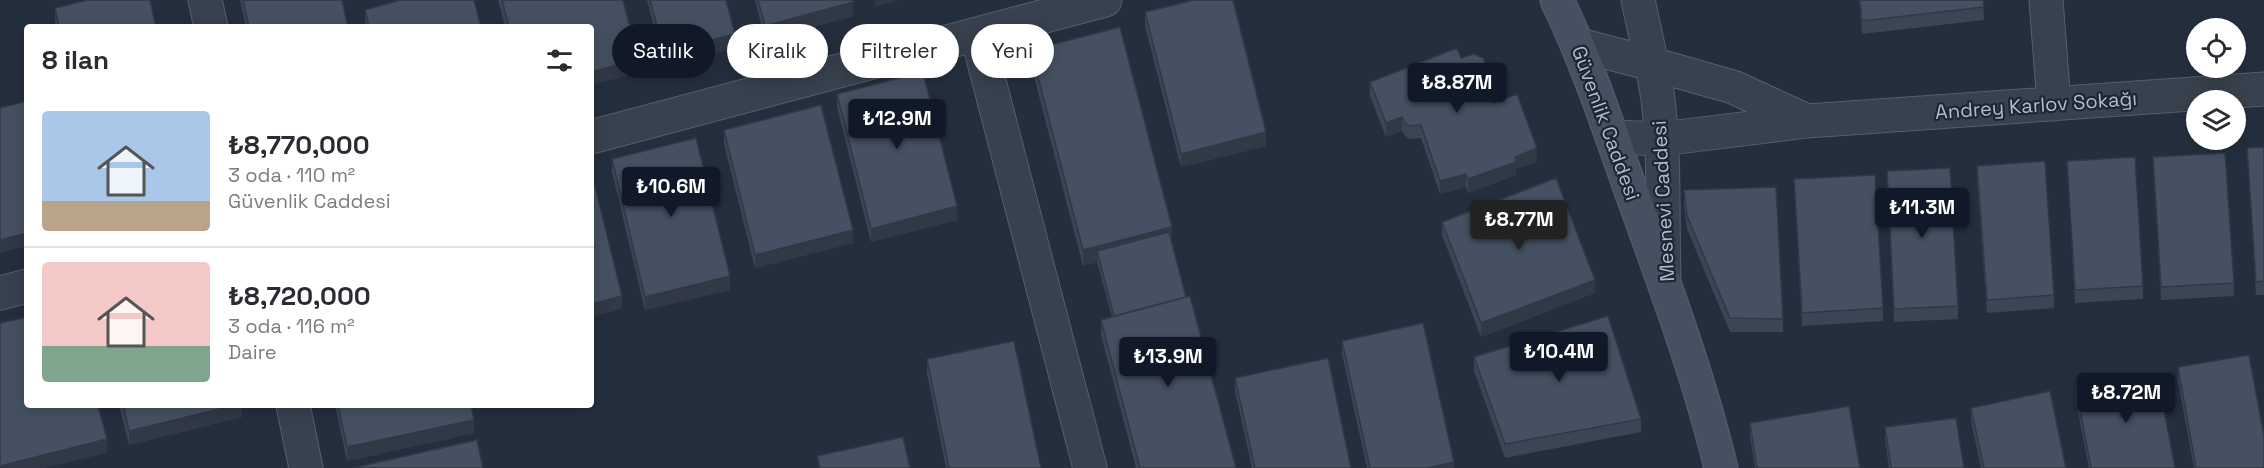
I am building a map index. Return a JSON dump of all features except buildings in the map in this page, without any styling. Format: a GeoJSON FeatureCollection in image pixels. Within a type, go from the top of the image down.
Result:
{"type":"FeatureCollection","features":[{"type":"Feature","properties":{"kind":"main road","name":"Güvenlik Caddesi"},"geometry":{"type":"LineString","coordinates":[[1557,0],[1579,45],[1664,281]]}},
{"type":"Feature","properties":{"kind":"main road","name":"Mesnevi Caddesi"},"geometry":{"type":"LineString","coordinates":[[1664,281],[1706,411],[1719,468]]}},
{"type":"Feature","properties":{"kind":"street"},"geometry":{"type":"LineString","coordinates":[[205,0],[210,24]]}},
{"type":"Feature","properties":{"kind":"street"},"geometry":{"type":"LineString","coordinates":[[1017,24],[1105,0]]}},
{"type":"Feature","properties":{"kind":"street","name":"Mesnevi Caddesi"},"geometry":{"type":"LineString","coordinates":[[1638,0],[1652,64],[1661,139],[1664,281]]}},
{"type":"Feature","properties":{"kind":"street"},"geometry":{"type":"LineString","coordinates":[[2046,0],[2055,104]]}},
{"type":"Feature","properties":{"kind":"street"},"geometry":{"type":"LineString","coordinates":[[594,136],[971,37]]}},
{"type":"Feature","properties":{"kind":"street","name":"Andrey Karlov Sokağı"},"geometry":{"type":"LineString","coordinates":[[1579,45],[1733,87],[1807,122]]}},
{"type":"Feature","properties":{"kind":"street"},"geometry":{"type":"LineString","coordinates":[[988,78],[1090,468]]}},
{"type":"Feature","properties":{"kind":"street","name":"Andrey Karlov Sokağı"},"geometry":{"type":"LineString","coordinates":[[1612,137],[1661,139],[1807,122],[2264,89]]}},
{"type":"Feature","properties":{"kind":"street"},"geometry":{"type":"LineString","coordinates":[[0,293],[24,287]]}},
{"type":"Feature","properties":{"kind":"street"},"geometry":{"type":"LineString","coordinates":[[294,408],[306,468]]}}]}
